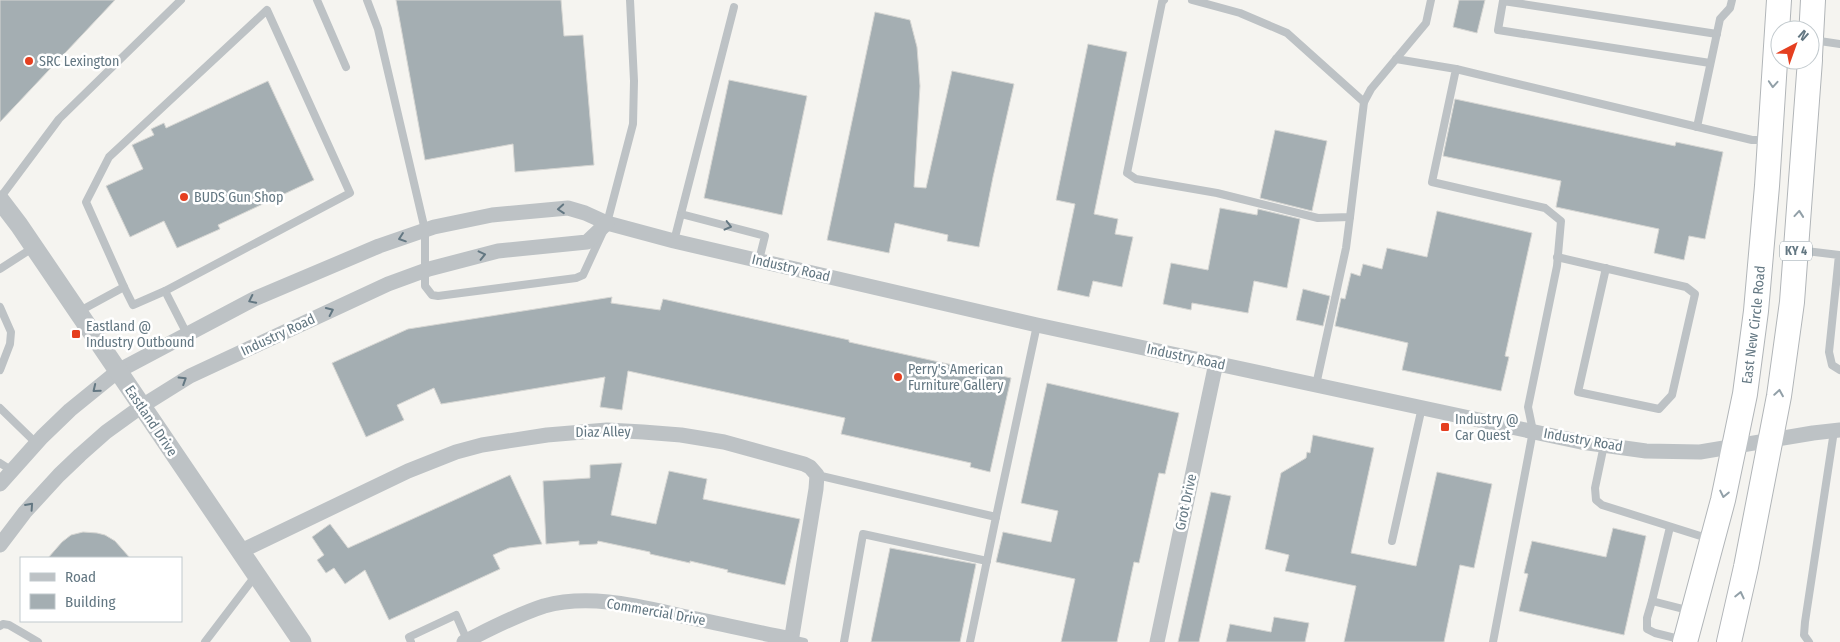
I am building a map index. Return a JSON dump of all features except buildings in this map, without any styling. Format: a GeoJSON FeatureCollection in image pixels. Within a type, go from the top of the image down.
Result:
{"type":"FeatureCollection","features":[{"type":"Feature","properties":{"kind":"highway","name":"East New Circle Road"},"geometry":{"type":"LineString","coordinates":[[1685,641],[1723,500],[1745,394],[1756,311],[1779,0]]}},
{"type":"Feature","properties":{"kind":"highway","name":"KY 4"},"geometry":{"type":"LineString","coordinates":[[1812,20],[1813,0]]}},
{"type":"Feature","properties":{"kind":"highway","name":"KY 4"},"geometry":{"type":"LineString","coordinates":[[1729,642],[1746,567],[1779,396],[1792,302],[1809,70]]}},
{"type":"Feature","properties":{"kind":"street","name":"Eastland Drive"},"geometry":{"type":"LineString","coordinates":[[0,199],[302,642]]}},
{"type":"Feature","properties":{"kind":"street","name":"Industry Road"},"geometry":{"type":"LineString","coordinates":[[0,484],[6,467],[36,443],[70,410],[118,371],[254,299],[379,246],[425,230],[492,215],[568,208],[585,212],[607,223],[674,241],[1037,325],[1604,445],[1676,453],[1700,452],[1813,432],[1837,431]]}},
{"type":"Feature","properties":{"kind":"street","name":"Industry Road"},"geometry":{"type":"LineString","coordinates":[[0,545],[25,512],[59,475],[106,432],[142,406],[199,372],[388,284],[498,251],[587,242],[607,223]]}},
{"type":"Feature","properties":{"kind":"street","name":"Grot Drive"},"geometry":{"type":"LineString","coordinates":[[1157,642],[1216,363]]}},
{"type":"Feature","properties":{"kind":"street","name":"Diaz Alley"},"geometry":{"type":"LineString","coordinates":[[239,552],[408,471],[456,452],[482,445],[547,435],[607,430],[681,435],[724,442],[804,464],[810,467],[817,475]]}},
{"type":"Feature","properties":{"kind":"street"},"geometry":{"type":"LineString","coordinates":[[795,641],[817,475]]}},
{"type":"Feature","properties":{"kind":"street","name":"Commercial Drive"},"geometry":{"type":"LineString","coordinates":[[466,641],[514,618],[545,606],[568,602],[618,602],[795,641]]}},
{"type":"Feature","properties":{"kind":"lane"},"geometry":{"type":"LineString","coordinates":[[0,199],[59,119],[181,0]]}},
{"type":"Feature","properties":{"kind":"lane"},"geometry":{"type":"LineString","coordinates":[[317,0],[346,67]]}},
{"type":"Feature","properties":{"kind":"lane"},"geometry":{"type":"LineString","coordinates":[[367,0],[378,29],[425,230],[425,286],[432,295],[438,296],[576,278],[583,275],[607,223],[633,124],[634,81],[630,0]]}},
{"type":"Feature","properties":{"kind":"lane"},"geometry":{"type":"LineString","coordinates":[[1164,0],[1162,2],[1127,172],[1136,179],[1217,193],[1318,218],[1350,217]]}},
{"type":"Feature","properties":{"kind":"lane"},"geometry":{"type":"LineString","coordinates":[[1192,0],[1240,13],[1287,33],[1364,102]]}},
{"type":"Feature","properties":{"kind":"lane"},"geometry":{"type":"LineString","coordinates":[[1316,384],[1346,248],[1364,102],[1371,89],[1426,23],[1431,0]]}},
{"type":"Feature","properties":{"kind":"lane"},"geometry":{"type":"LineString","coordinates":[[1697,126],[1720,19],[1730,8],[1732,0]]}},
{"type":"Feature","properties":{"kind":"lane"},"geometry":{"type":"LineString","coordinates":[[1710,63],[1498,30],[1503,1],[1717,34]]}},
{"type":"Feature","properties":{"kind":"lane"},"geometry":{"type":"LineString","coordinates":[[674,241],[734,7]]}},
{"type":"Feature","properties":{"kind":"lane"},"geometry":{"type":"LineString","coordinates":[[267,10],[350,193],[166,291],[133,305],[124,287],[86,202],[109,157],[267,10]]}},
{"type":"Feature","properties":{"kind":"lane"},"geometry":{"type":"LineString","coordinates":[[1820,49],[1840,44]]}},
{"type":"Feature","properties":{"kind":"lane"},"geometry":{"type":"LineString","coordinates":[[1396,58],[1456,69],[1752,140],[1770,140]]}},
{"type":"Feature","properties":{"kind":"lane"},"geometry":{"type":"LineString","coordinates":[[1456,69],[1432,182],[1544,208],[1561,221],[1557,257],[1528,406],[1533,431],[1492,642]]}},
{"type":"Feature","properties":{"kind":"lane"},"geometry":{"type":"LineString","coordinates":[[681,214],[765,236],[759,260]]}},
{"type":"Feature","properties":{"kind":"lane"},"geometry":{"type":"LineString","coordinates":[[0,270],[34,247]]}},
{"type":"Feature","properties":{"kind":"lane"},"geometry":{"type":"LineString","coordinates":[[1796,250],[1839,255],[1829,352],[1832,365],[1840,370]]}},
{"type":"Feature","properties":{"kind":"lane"},"geometry":{"type":"LineString","coordinates":[[1557,257],[1606,268],[1686,287],[1694,294],[1672,395],[1659,409],[1578,392],[1606,268]]}},
{"type":"Feature","properties":{"kind":"lane"},"geometry":{"type":"LineString","coordinates":[[78,312],[124,287]]}},
{"type":"Feature","properties":{"kind":"lane"},"geometry":{"type":"LineString","coordinates":[[166,291],[187,334]]}},
{"type":"Feature","properties":{"kind":"lane"},"geometry":{"type":"LineString","coordinates":[[0,307],[11,332],[10,344],[0,370]]}},
{"type":"Feature","properties":{"kind":"lane"},"geometry":{"type":"LineString","coordinates":[[970,642],[1037,325]]}},
{"type":"Feature","properties":{"kind":"lane"},"geometry":{"type":"LineString","coordinates":[[1392,541],[1422,407]]}},
{"type":"Feature","properties":{"kind":"lane"},"geometry":{"type":"LineString","coordinates":[[0,408],[36,443]]}},
{"type":"Feature","properties":{"kind":"lane"},"geometry":{"type":"LineString","coordinates":[[1809,642],[1804,635],[1805,622],[1837,431]]}},
{"type":"Feature","properties":{"kind":"lane"},"geometry":{"type":"LineString","coordinates":[[1604,445],[1594,488],[1596,500],[1602,505],[1712,540]]}},
{"type":"Feature","properties":{"kind":"lane"},"geometry":{"type":"LineString","coordinates":[[817,475],[996,517]]}},
{"type":"Feature","properties":{"kind":"lane"},"geometry":{"type":"LineString","coordinates":[[1670,527],[1647,618],[1647,629],[1654,634],[1685,641]]}},
{"type":"Feature","properties":{"kind":"lane"},"geometry":{"type":"LineString","coordinates":[[844,642],[863,534],[987,561]]}},
{"type":"Feature","properties":{"kind":"lane"},"geometry":{"type":"LineString","coordinates":[[205,642],[256,575]]}},
{"type":"Feature","properties":{"kind":"lane"},"geometry":{"type":"LineString","coordinates":[[1652,601],[1693,612]]}},
{"type":"Feature","properties":{"kind":"lane"},"geometry":{"type":"LineString","coordinates":[[411,642],[409,637],[456,616],[466,641]]}},
{"type":"Feature","properties":{"kind":"lane"},"geometry":{"type":"LineString","coordinates":[[0,626],[3,624],[9,626],[38,642]]}},
{"type":"Feature","properties":{"kind":"place","name":"SRC Lexington"},"geometry":{"type":"Point","coordinates":[29,61]}},
{"type":"Feature","properties":{"kind":"place","name":"BUDS Gun Shop"},"geometry":{"type":"Point","coordinates":[184,197]}},
{"type":"Feature","properties":{"kind":"place","name":"Eastland @ Industry Outbound"},"geometry":{"type":"Point","coordinates":[76,334]}},
{"type":"Feature","properties":{"kind":"place","name":"Perry's American Furniture Gallery"},"geometry":{"type":"Point","coordinates":[898,377]}},
{"type":"Feature","properties":{"kind":"place","name":"Industry @ Car Quest"},"geometry":{"type":"Point","coordinates":[1445,427]}}]}
